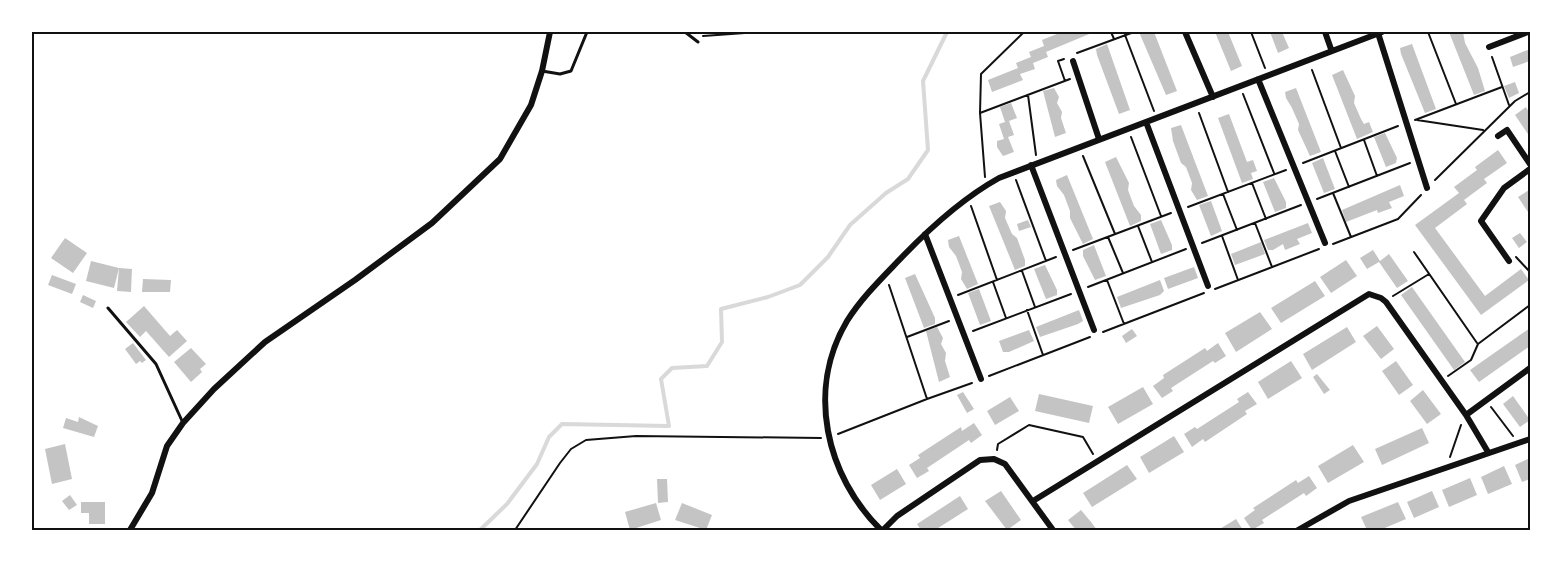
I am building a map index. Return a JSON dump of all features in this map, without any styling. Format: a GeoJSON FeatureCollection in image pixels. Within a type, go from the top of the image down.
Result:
{"type":"FeatureCollection","features":[{"type":"Feature","properties":{"kind":"street"},"geometry":{"type":"LineString","coordinates":[[130,531],[152,493],[167,446],[183,423],[214,388],[265,342],[432,223],[500,159],[531,105],[542,71],[550,32]]}},
{"type":"Feature","properties":{"kind":"street"},"geometry":{"type":"LineString","coordinates":[[1185,32],[1213,97]]}},
{"type":"Feature","properties":{"kind":"street"},"geometry":{"type":"LineString","coordinates":[[1325,32],[1331,49]]}},
{"type":"Feature","properties":{"kind":"street"},"geometry":{"type":"LineString","coordinates":[[1053,531],[1005,464],[994,459],[980,460],[897,516],[882,531],[862,512],[844,479],[829,438],[825,388],[832,353],[847,321],[886,274],[925,234],[986,185],[1013,172],[1380,32],[1427,188]]}},
{"type":"Feature","properties":{"kind":"street"},"geometry":{"type":"LineString","coordinates":[[1489,47],[1528,32]]}},
{"type":"Feature","properties":{"kind":"street"},"geometry":{"type":"LineString","coordinates":[[1073,61],[1100,140]]}},
{"type":"Feature","properties":{"kind":"street"},"geometry":{"type":"LineString","coordinates":[[1258,78],[1325,243]]}},
{"type":"Feature","properties":{"kind":"street"},"geometry":{"type":"LineString","coordinates":[[1146,122],[1208,286]]}},
{"type":"Feature","properties":{"kind":"street"},"geometry":{"type":"LineString","coordinates":[[1498,136],[1507,130],[1530,164]]}},
{"type":"Feature","properties":{"kind":"street"},"geometry":{"type":"LineString","coordinates":[[1035,164],[1094,330]]}},
{"type":"Feature","properties":{"kind":"street"},"geometry":{"type":"LineString","coordinates":[[1509,261],[1481,221],[1504,188],[1530,169]]}},
{"type":"Feature","properties":{"kind":"street"},"geometry":{"type":"LineString","coordinates":[[925,234],[981,379]]}},
{"type":"Feature","properties":{"kind":"street"},"geometry":{"type":"LineString","coordinates":[[1033,501],[1362,297],[1374,295],[1384,301],[1442,380],[1488,452]]}},
{"type":"Feature","properties":{"kind":"street"},"geometry":{"type":"LineString","coordinates":[[1466,415],[1530,368]]}},
{"type":"Feature","properties":{"kind":"street"},"geometry":{"type":"LineString","coordinates":[[1298,531],[1348,501],[1530,439]]}},
{"type":"Feature","properties":{"kind":"lane"},"geometry":{"type":"LineString","coordinates":[[542,71],[560,74],[571,71],[587,32]]}},
{"type":"Feature","properties":{"kind":"lane"},"geometry":{"type":"LineString","coordinates":[[685,32],[698,42]]}},
{"type":"Feature","properties":{"kind":"lane"},"geometry":{"type":"LineString","coordinates":[[108,308],[156,364],[183,423]]}},
{"type":"Feature","properties":{"kind":"path"},"geometry":{"type":"LineString","coordinates":[[691,36],[759,32]]}},
{"type":"Feature","properties":{"kind":"path"},"geometry":{"type":"LineString","coordinates":[[986,185],[980,113],[981,74],[1024,32]]}},
{"type":"Feature","properties":{"kind":"path"},"geometry":{"type":"LineString","coordinates":[[1111,32],[1114,39]]}},
{"type":"Feature","properties":{"kind":"path"},"geometry":{"type":"LineString","coordinates":[[1065,81],[1058,61],[1134,32]]}},
{"type":"Feature","properties":{"kind":"path"},"geometry":{"type":"LineString","coordinates":[[1251,32],[1268,75]]}},
{"type":"Feature","properties":{"kind":"path"},"geometry":{"type":"LineString","coordinates":[[1428,32],[1456,104]]}},
{"type":"Feature","properties":{"kind":"path"},"geometry":{"type":"LineString","coordinates":[[1125,35],[1157,118]]}},
{"type":"Feature","properties":{"kind":"path"},"geometry":{"type":"LineString","coordinates":[[1489,47],[1509,107]]}},
{"type":"Feature","properties":{"kind":"path"},"geometry":{"type":"LineString","coordinates":[[1308,59],[1341,148]]}},
{"type":"Feature","properties":{"kind":"path"},"geometry":{"type":"LineString","coordinates":[[980,113],[1078,76]]}},
{"type":"Feature","properties":{"kind":"path"},"geometry":{"type":"LineString","coordinates":[[1240,86],[1274,174]]}},
{"type":"Feature","properties":{"kind":"path"},"geometry":{"type":"LineString","coordinates":[[950,298],[1502,87]]}},
{"type":"Feature","properties":{"kind":"path"},"geometry":{"type":"LineString","coordinates":[[515,531],[571,449],[586,440],[636,436],[801,440],[829,438],[1398,219],[1485,130],[1509,107],[1530,92]]}},
{"type":"Feature","properties":{"kind":"path"},"geometry":{"type":"LineString","coordinates":[[1028,95],[1035,164]]}},
{"type":"Feature","properties":{"kind":"path"},"geometry":{"type":"LineString","coordinates":[[1195,104],[1228,192]]}},
{"type":"Feature","properties":{"kind":"path"},"geometry":{"type":"LineString","coordinates":[[1414,120],[1485,130]]}},
{"type":"Feature","properties":{"kind":"path"},"geometry":{"type":"LineString","coordinates":[[1128,129],[1161,217]]}},
{"type":"Feature","properties":{"kind":"path"},"geometry":{"type":"LineString","coordinates":[[1364,140],[1377,176]]}},
{"type":"Feature","properties":{"kind":"path"},"geometry":{"type":"LineString","coordinates":[[1080,148],[1115,234]]}},
{"type":"Feature","properties":{"kind":"path"},"geometry":{"type":"LineString","coordinates":[[1335,151],[1349,187]]}},
{"type":"Feature","properties":{"kind":"path"},"geometry":{"type":"LineString","coordinates":[[964,334],[1418,160]]}},
{"type":"Feature","properties":{"kind":"path"},"geometry":{"type":"LineString","coordinates":[[1013,172],[1046,261]]}},
{"type":"Feature","properties":{"kind":"path"},"geometry":{"type":"LineString","coordinates":[[1252,183],[1266,219]]}},
{"type":"Feature","properties":{"kind":"path"},"geometry":{"type":"LineString","coordinates":[[1333,192],[1351,238]]}},
{"type":"Feature","properties":{"kind":"path"},"geometry":{"type":"LineString","coordinates":[[1223,194],[1237,230]]}},
{"type":"Feature","properties":{"kind":"path"},"geometry":{"type":"LineString","coordinates":[[968,199],[998,280]]}},
{"type":"Feature","properties":{"kind":"path"},"geometry":{"type":"LineString","coordinates":[[1255,223],[1272,267]]}},
{"type":"Feature","properties":{"kind":"path"},"geometry":{"type":"LineString","coordinates":[[1138,226],[1152,262]]}},
{"type":"Feature","properties":{"kind":"path"},"geometry":{"type":"LineString","coordinates":[[1222,236],[1238,280]]}},
{"type":"Feature","properties":{"kind":"path"},"geometry":{"type":"LineString","coordinates":[[1108,237],[1123,274]]}},
{"type":"Feature","properties":{"kind":"path"},"geometry":{"type":"LineString","coordinates":[[1414,252],[1478,344]]}},
{"type":"Feature","properties":{"kind":"path"},"geometry":{"type":"LineString","coordinates":[[1509,261],[1518,256],[1530,272]]}},
{"type":"Feature","properties":{"kind":"path"},"geometry":{"type":"LineString","coordinates":[[1022,270],[1035,307]]}},
{"type":"Feature","properties":{"kind":"path"},"geometry":{"type":"LineString","coordinates":[[886,274],[927,399]]}},
{"type":"Feature","properties":{"kind":"path"},"geometry":{"type":"LineString","coordinates":[[1384,301],[1429,274]]}},
{"type":"Feature","properties":{"kind":"path"},"geometry":{"type":"LineString","coordinates":[[1107,280],[1124,324]]}},
{"type":"Feature","properties":{"kind":"path"},"geometry":{"type":"LineString","coordinates":[[993,282],[1006,318]]}},
{"type":"Feature","properties":{"kind":"path"},"geometry":{"type":"LineString","coordinates":[[1442,380],[1471,360],[1478,344],[1530,305]]}},
{"type":"Feature","properties":{"kind":"path"},"geometry":{"type":"LineString","coordinates":[[1027,310],[1043,356]]}},
{"type":"Feature","properties":{"kind":"path"},"geometry":{"type":"LineString","coordinates":[[906,337],[957,318]]}},
{"type":"Feature","properties":{"kind":"path"},"geometry":{"type":"LineString","coordinates":[[1486,400],[1518,443]]}},
{"type":"Feature","properties":{"kind":"path"},"geometry":{"type":"LineString","coordinates":[[1446,467],[1466,415]]}},
{"type":"Feature","properties":{"kind":"path"},"geometry":{"type":"LineString","coordinates":[[994,459],[998,444],[1029,425],[1083,437],[1098,462]]}},
{"type":"Feature","properties":{"kind":"building"},"geometry":{"type":"Polygon","coordinates":[[[1062,32],[1094,32],[1046,52],[1048,57],[1033,63],[1035,69],[1020,74],[1023,80],[992,92],[988,80],[1018,68],[1016,63],[1031,57],[1029,52],[1044,46],[1042,40],[1062,32]]]}},
{"type":"Feature","properties":{"kind":"building"},"geometry":{"type":"Polygon","coordinates":[[[1139,32],[1154,32],[1177,91],[1166,95],[1139,32]]]}},
{"type":"Feature","properties":{"kind":"building"},"geometry":{"type":"Polygon","coordinates":[[[1215,32],[1228,32],[1242,66],[1231,71],[1215,32]]]}},
{"type":"Feature","properties":{"kind":"building"},"geometry":{"type":"Polygon","coordinates":[[[1270,32],[1282,32],[1289,48],[1278,53],[1270,32]]]}},
{"type":"Feature","properties":{"kind":"building"},"geometry":{"type":"Polygon","coordinates":[[[1449,32],[1463,32],[1465,43],[1478,68],[1485,91],[1474,95],[1449,32]]]}},
{"type":"Feature","properties":{"kind":"building"},"geometry":{"type":"Polygon","coordinates":[[[1107,44],[1130,110],[1119,114],[1097,55],[1096,49],[1107,44]]]}},
{"type":"Feature","properties":{"kind":"building"},"geometry":{"type":"Polygon","coordinates":[[[1412,44],[1436,109],[1425,113],[1401,54],[1400,48],[1412,44]]]}},
{"type":"Feature","properties":{"kind":"building"},"geometry":{"type":"Polygon","coordinates":[[[1530,49],[1530,61],[1513,67],[1510,57],[1530,49]]]}},
{"type":"Feature","properties":{"kind":"building"},"geometry":{"type":"Polygon","coordinates":[[[1343,70],[1355,96],[1354,103],[1361,119],[1364,124],[1369,122],[1373,132],[1357,139],[1332,75],[1343,70]]]}},
{"type":"Feature","properties":{"kind":"building"},"geometry":{"type":"Polygon","coordinates":[[[1515,82],[1519,93],[1509,98],[1504,86],[1515,82]]]}},
{"type":"Feature","properties":{"kind":"building"},"geometry":{"type":"Polygon","coordinates":[[[1054,88],[1059,97],[1057,103],[1062,112],[1061,118],[1066,133],[1055,137],[1043,91],[1054,88]]]}},
{"type":"Feature","properties":{"kind":"building"},"geometry":{"type":"Polygon","coordinates":[[[1296,88],[1321,152],[1310,156],[1298,130],[1299,124],[1286,98],[1285,92],[1296,88]]]}},
{"type":"Feature","properties":{"kind":"building"},"geometry":{"type":"Polygon","coordinates":[[[1011,103],[1017,118],[1009,121],[1014,135],[1008,137],[1014,152],[1003,156],[997,147],[997,141],[1004,139],[999,124],[1005,122],[1000,107],[1011,103]]]}},
{"type":"Feature","properties":{"kind":"building"},"geometry":{"type":"Polygon","coordinates":[[[1526,107],[1530,114],[1530,137],[1515,115],[1526,107]]]}},
{"type":"Feature","properties":{"kind":"building"},"geometry":{"type":"Polygon","coordinates":[[[1229,114],[1247,162],[1253,160],[1257,171],[1251,173],[1253,179],[1242,183],[1218,118],[1229,114]]]}},
{"type":"Feature","properties":{"kind":"building"},"geometry":{"type":"Polygon","coordinates":[[[1181,125],[1208,196],[1197,200],[1191,190],[1192,183],[1186,167],[1181,163],[1173,141],[1171,128],[1181,125]]]}},
{"type":"Feature","properties":{"kind":"building"},"geometry":{"type":"Polygon","coordinates":[[[1385,133],[1397,158],[1396,163],[1386,167],[1374,137],[1385,133]]]}},
{"type":"Feature","properties":{"kind":"building"},"geometry":{"type":"Polygon","coordinates":[[[1498,150],[1507,163],[1484,179],[1487,183],[1464,200],[1467,204],[1435,228],[1485,296],[1521,269],[1529,280],[1481,315],[1415,225],[1459,193],[1454,187],[1498,150]]]}},
{"type":"Feature","properties":{"kind":"building"},"geometry":{"type":"Polygon","coordinates":[[[1116,157],[1129,183],[1128,190],[1134,206],[1141,215],[1141,221],[1130,226],[1105,162],[1116,157]]]}},
{"type":"Feature","properties":{"kind":"building"},"geometry":{"type":"Polygon","coordinates":[[[1323,158],[1335,189],[1324,193],[1312,163],[1323,158]]]}},
{"type":"Feature","properties":{"kind":"building"},"geometry":{"type":"Polygon","coordinates":[[[1067,175],[1093,239],[1083,244],[1070,218],[1064,195],[1057,186],[1056,180],[1067,175]]]}},
{"type":"Feature","properties":{"kind":"building"},"geometry":{"type":"Polygon","coordinates":[[[1274,178],[1286,202],[1286,208],[1275,212],[1263,182],[1274,178]]]}},
{"type":"Feature","properties":{"kind":"building"},"geometry":{"type":"Polygon","coordinates":[[[1400,185],[1404,196],[1389,202],[1392,208],[1378,213],[1377,210],[1346,222],[1342,210],[1400,185]]]}},
{"type":"Feature","properties":{"kind":"building"},"geometry":{"type":"Polygon","coordinates":[[[1530,191],[1530,215],[1518,197],[1530,191]]]}},
{"type":"Feature","properties":{"kind":"building"},"geometry":{"type":"Polygon","coordinates":[[[1211,201],[1222,231],[1211,236],[1199,205],[1211,201]]]}},
{"type":"Feature","properties":{"kind":"building"},"geometry":{"type":"Polygon","coordinates":[[[1000,202],[1006,211],[1005,218],[1012,234],[1017,238],[1025,260],[1025,266],[1015,270],[989,206],[1000,202]]]}},
{"type":"Feature","properties":{"kind":"building"},"geometry":{"type":"Polygon","coordinates":[[[1028,220],[1031,227],[1019,231],[1017,224],[1028,220]]]}},
{"type":"Feature","properties":{"kind":"building"},"geometry":{"type":"Polygon","coordinates":[[[1161,220],[1172,250],[1161,254],[1150,224],[1161,220]]]}},
{"type":"Feature","properties":{"kind":"building"},"geometry":{"type":"Polygon","coordinates":[[[1308,223],[1312,233],[1297,239],[1300,244],[1285,250],[1283,244],[1273,250],[1268,250],[1264,240],[1308,223]]]}},
{"type":"Feature","properties":{"kind":"building"},"geometry":{"type":"Polygon","coordinates":[[[1520,233],[1527,242],[1519,248],[1512,238],[1520,233]]]}},
{"type":"Feature","properties":{"kind":"building"},"geometry":{"type":"Polygon","coordinates":[[[959,236],[978,284],[967,289],[961,279],[962,272],[956,256],[949,247],[948,240],[959,236]]]}},
{"type":"Feature","properties":{"kind":"building"},"geometry":{"type":"Polygon","coordinates":[[[65,238],[87,253],[73,273],[51,258],[65,238]]]}},
{"type":"Feature","properties":{"kind":"building"},"geometry":{"type":"Polygon","coordinates":[[[1261,242],[1265,254],[1235,265],[1231,254],[1261,242]]]}},
{"type":"Feature","properties":{"kind":"building"},"geometry":{"type":"Polygon","coordinates":[[[1094,245],[1106,276],[1095,280],[1083,256],[1083,250],[1094,245]]]}},
{"type":"Feature","properties":{"kind":"building"},"geometry":{"type":"Polygon","coordinates":[[[1373,250],[1380,261],[1389,254],[1408,281],[1397,288],[1379,262],[1367,269],[1360,258],[1373,250]]]}},
{"type":"Feature","properties":{"kind":"building"},"geometry":{"type":"Polygon","coordinates":[[[1346,260],[1357,276],[1331,293],[1320,277],[1346,260]]]}},
{"type":"Feature","properties":{"kind":"building"},"geometry":{"type":"Polygon","coordinates":[[[91,261],[119,268],[114,288],[86,281],[91,261]]]}},
{"type":"Feature","properties":{"kind":"building"},"geometry":{"type":"Polygon","coordinates":[[[1045,265],[1057,290],[1057,295],[1046,299],[1034,269],[1045,265]]]}},
{"type":"Feature","properties":{"kind":"building"},"geometry":{"type":"Polygon","coordinates":[[[1194,267],[1198,278],[1168,289],[1164,278],[1194,267]]]}},
{"type":"Feature","properties":{"kind":"building"},"geometry":{"type":"Polygon","coordinates":[[[119,268],[132,269],[131,292],[117,291],[119,268]]]}},
{"type":"Feature","properties":{"kind":"building"},"geometry":{"type":"Polygon","coordinates":[[[915,274],[935,318],[935,324],[924,328],[905,278],[915,274]]]}},
{"type":"Feature","properties":{"kind":"building"},"geometry":{"type":"Polygon","coordinates":[[[52,275],[76,284],[72,294],[48,285],[52,275]]]}},
{"type":"Feature","properties":{"kind":"building"},"geometry":{"type":"Polygon","coordinates":[[[143,279],[171,280],[170,292],[142,292],[143,279]]]}},
{"type":"Feature","properties":{"kind":"building"},"geometry":{"type":"Polygon","coordinates":[[[1160,280],[1164,291],[1160,295],[1121,308],[1117,297],[1160,280]]]}},
{"type":"Feature","properties":{"kind":"building"},"geometry":{"type":"Polygon","coordinates":[[[1315,281],[1325,296],[1281,323],[1271,308],[1315,281]]]}},
{"type":"Feature","properties":{"kind":"building"},"geometry":{"type":"Polygon","coordinates":[[[1412,287],[1465,362],[1454,370],[1401,295],[1412,287]]]}},
{"type":"Feature","properties":{"kind":"building"},"geometry":{"type":"Polygon","coordinates":[[[979,289],[991,321],[980,325],[968,293],[979,289]]]}},
{"type":"Feature","properties":{"kind":"building"},"geometry":{"type":"Polygon","coordinates":[[[83,295],[96,301],[93,308],[80,302],[83,295]]]}},
{"type":"Feature","properties":{"kind":"building"},"geometry":{"type":"Polygon","coordinates":[[[144,306],[170,336],[177,330],[187,341],[169,357],[146,331],[140,337],[126,322],[144,306]]]}},
{"type":"Feature","properties":{"kind":"building"},"geometry":{"type":"Polygon","coordinates":[[[1079,310],[1083,321],[1040,337],[1036,327],[1079,310]]]}},
{"type":"Feature","properties":{"kind":"building"},"geometry":{"type":"Polygon","coordinates":[[[1260,312],[1272,329],[1236,352],[1225,333],[1260,312]]]}},
{"type":"Feature","properties":{"kind":"building"},"geometry":{"type":"Polygon","coordinates":[[[1377,326],[1394,349],[1381,359],[1363,336],[1377,326]]]}},
{"type":"Feature","properties":{"kind":"building"},"geometry":{"type":"Polygon","coordinates":[[[937,327],[943,338],[941,344],[946,353],[945,361],[950,377],[939,382],[926,331],[937,327]]]}},
{"type":"Feature","properties":{"kind":"building"},"geometry":{"type":"Polygon","coordinates":[[[1347,327],[1356,342],[1312,370],[1303,354],[1347,327]]]}},
{"type":"Feature","properties":{"kind":"building"},"geometry":{"type":"Polygon","coordinates":[[[1530,328],[1530,346],[1479,382],[1470,370],[1530,328]]]}},
{"type":"Feature","properties":{"kind":"building"},"geometry":{"type":"Polygon","coordinates":[[[1132,329],[1137,336],[1126,343],[1122,336],[1132,329]]]}},
{"type":"Feature","properties":{"kind":"building"},"geometry":{"type":"Polygon","coordinates":[[[1029,330],[1034,341],[1009,352],[1003,352],[999,341],[1029,330]]]}},
{"type":"Feature","properties":{"kind":"building"},"geometry":{"type":"Polygon","coordinates":[[[133,343],[146,360],[142,363],[140,361],[136,364],[125,349],[133,343]]]}},
{"type":"Feature","properties":{"kind":"building"},"geometry":{"type":"Polygon","coordinates":[[[1218,343],[1226,356],[1215,363],[1213,361],[1171,388],[1173,391],[1162,398],[1153,386],[1164,378],[1163,375],[1205,348],[1207,351],[1218,343]]]}},
{"type":"Feature","properties":{"kind":"building"},"geometry":{"type":"Polygon","coordinates":[[[191,348],[206,364],[200,369],[202,372],[191,382],[174,362],[191,348]]]}},
{"type":"Feature","properties":{"kind":"building"},"geometry":{"type":"Polygon","coordinates":[[[1291,361],[1302,378],[1268,399],[1258,382],[1291,361]]]}},
{"type":"Feature","properties":{"kind":"building"},"geometry":{"type":"Polygon","coordinates":[[[1396,361],[1413,385],[1399,395],[1382,371],[1396,361]]]}},
{"type":"Feature","properties":{"kind":"building"},"geometry":{"type":"Polygon","coordinates":[[[1317,374],[1330,390],[1324,394],[1313,377],[1317,374]]]}},
{"type":"Feature","properties":{"kind":"building"},"geometry":{"type":"Polygon","coordinates":[[[1143,387],[1153,404],[1118,424],[1108,407],[1143,387]]]}},
{"type":"Feature","properties":{"kind":"building"},"geometry":{"type":"Polygon","coordinates":[[[1423,390],[1441,414],[1427,424],[1410,401],[1423,390]]]}},
{"type":"Feature","properties":{"kind":"building"},"geometry":{"type":"Polygon","coordinates":[[[963,392],[974,409],[967,413],[957,395],[963,392]]]}},
{"type":"Feature","properties":{"kind":"building"},"geometry":{"type":"Polygon","coordinates":[[[1248,392],[1257,404],[1245,411],[1247,414],[1205,442],[1203,439],[1192,447],[1184,434],[1195,427],[1197,429],[1239,402],[1237,399],[1248,392]]]}},
{"type":"Feature","properties":{"kind":"building"},"geometry":{"type":"Polygon","coordinates":[[[1039,394],[1093,406],[1089,423],[1035,411],[1039,394]]]}},
{"type":"Feature","properties":{"kind":"building"},"geometry":{"type":"Polygon","coordinates":[[[1513,396],[1530,420],[1520,427],[1503,404],[1513,396]]]}},
{"type":"Feature","properties":{"kind":"building"},"geometry":{"type":"Polygon","coordinates":[[[1010,397],[1019,411],[995,425],[987,411],[1010,397]]]}},
{"type":"Feature","properties":{"kind":"building"},"geometry":{"type":"Polygon","coordinates":[[[79,417],[98,426],[94,437],[63,428],[66,418],[78,422],[79,417]]]}},
{"type":"Feature","properties":{"kind":"building"},"geometry":{"type":"Polygon","coordinates":[[[974,423],[982,435],[971,443],[969,440],[927,468],[929,471],[917,478],[909,465],[920,458],[918,455],[961,427],[962,431],[974,423]]]}},
{"type":"Feature","properties":{"kind":"building"},"geometry":{"type":"Polygon","coordinates":[[[1422,428],[1429,443],[1382,465],[1375,449],[1422,428]]]}},
{"type":"Feature","properties":{"kind":"building"},"geometry":{"type":"Polygon","coordinates":[[[1174,436],[1184,452],[1149,473],[1140,457],[1174,436]]]}},
{"type":"Feature","properties":{"kind":"building"},"geometry":{"type":"Polygon","coordinates":[[[65,444],[72,479],[52,484],[45,449],[65,444]]]}},
{"type":"Feature","properties":{"kind":"building"},"geometry":{"type":"Polygon","coordinates":[[[1353,445],[1364,462],[1328,483],[1318,466],[1353,445]]]}},
{"type":"Feature","properties":{"kind":"building"},"geometry":{"type":"Polygon","coordinates":[[[1530,458],[1530,479],[1522,482],[1515,465],[1530,458]]]}},
{"type":"Feature","properties":{"kind":"building"},"geometry":{"type":"Polygon","coordinates":[[[1127,465],[1137,479],[1092,507],[1083,493],[1127,465]]]}},
{"type":"Feature","properties":{"kind":"building"},"geometry":{"type":"Polygon","coordinates":[[[1504,466],[1512,484],[1488,494],[1481,477],[1504,466]]]}},
{"type":"Feature","properties":{"kind":"building"},"geometry":{"type":"Polygon","coordinates":[[[897,469],[906,484],[880,500],[871,485],[897,469]]]}},
{"type":"Feature","properties":{"kind":"building"},"geometry":{"type":"Polygon","coordinates":[[[1309,476],[1317,488],[1306,496],[1304,493],[1262,520],[1264,523],[1252,530],[1244,518],[1255,510],[1253,508],[1296,480],[1298,483],[1309,476]]]}},
{"type":"Feature","properties":{"kind":"building"},"geometry":{"type":"Polygon","coordinates":[[[1470,478],[1477,495],[1449,507],[1442,490],[1470,478]]]}},
{"type":"Feature","properties":{"kind":"building"},"geometry":{"type":"Polygon","coordinates":[[[657,479],[667,479],[668,502],[658,503],[657,479]]]}},
{"type":"Feature","properties":{"kind":"building"},"geometry":{"type":"Polygon","coordinates":[[[1001,491],[1021,520],[1007,530],[985,501],[1001,491]]]}},
{"type":"Feature","properties":{"kind":"building"},"geometry":{"type":"Polygon","coordinates":[[[1432,491],[1439,507],[1414,518],[1407,502],[1432,491]]]}},
{"type":"Feature","properties":{"kind":"building"},"geometry":{"type":"Polygon","coordinates":[[[70,495],[77,505],[69,510],[62,501],[70,495]]]}},
{"type":"Feature","properties":{"kind":"building"},"geometry":{"type":"Polygon","coordinates":[[[960,496],[968,509],[935,530],[921,530],[917,524],[960,496]]]}},
{"type":"Feature","properties":{"kind":"building"},"geometry":{"type":"Polygon","coordinates":[[[81,502],[105,502],[105,524],[89,524],[89,513],[81,513],[81,502]]]}},
{"type":"Feature","properties":{"kind":"building"},"geometry":{"type":"Polygon","coordinates":[[[1398,502],[1406,519],[1380,530],[1367,530],[1361,517],[1398,502]]]}},
{"type":"Feature","properties":{"kind":"building"},"geometry":{"type":"Polygon","coordinates":[[[656,503],[661,520],[630,530],[625,512],[656,503]]]}},
{"type":"Feature","properties":{"kind":"building"},"geometry":{"type":"Polygon","coordinates":[[[682,503],[712,515],[706,530],[675,520],[682,503]]]}},
{"type":"Feature","properties":{"kind":"building"},"geometry":{"type":"Polygon","coordinates":[[[1081,510],[1097,530],[1076,530],[1068,520],[1081,510]]]}},
{"type":"Feature","properties":{"kind":"building"},"geometry":{"type":"Polygon","coordinates":[[[1236,519],[1243,530],[1218,530],[1236,519]]]}},
{"type":"Feature","properties":{"kind":"waterway"},"geometry":{"type":"LineString","coordinates":[[480,530],[507,504],[537,464],[549,437],[562,424],[669,426],[661,379],[672,368],[707,366],[722,342],[721,309],[768,297],[800,285],[828,257],[850,225],[886,193],[908,179],[928,150],[923,81],[947,32]]}}]}
